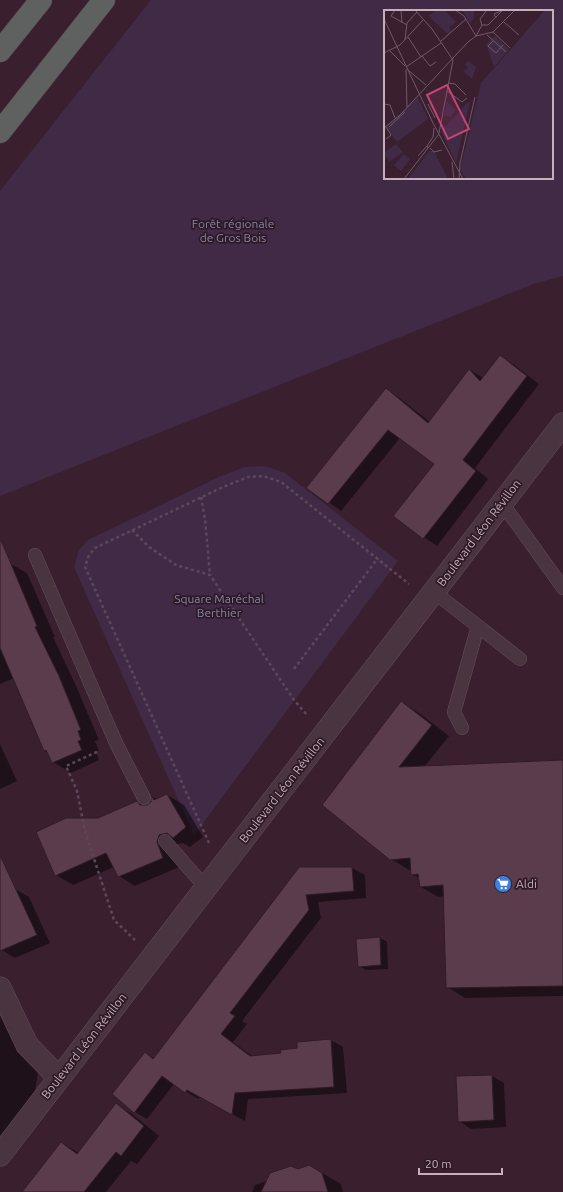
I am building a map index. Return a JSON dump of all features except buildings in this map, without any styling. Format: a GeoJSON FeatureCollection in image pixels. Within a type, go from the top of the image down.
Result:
{"type":"FeatureCollection","features":[{"type":"Feature","properties":{"kind":"highway"},"geometry":{"type":"LineString","coordinates":[[0,51],[41,0]]}},
{"type":"Feature","properties":{"kind":"highway"},"geometry":{"type":"LineString","coordinates":[[0,132],[104,0]]}},
{"type":"Feature","properties":{"kind":"street","name":"Boulevard Léon Révillon"},"geometry":{"type":"LineString","coordinates":[[0,1155],[563,424]]}},
{"type":"Feature","properties":{"kind":"street"},"geometry":{"type":"LineString","coordinates":[[0,988],[27,1045],[59,1078]]}},
{"type":"Feature","properties":{"kind":"lane"},"geometry":{"type":"LineString","coordinates":[[502,504],[563,588]]}},
{"type":"Feature","properties":{"kind":"lane"},"geometry":{"type":"LineString","coordinates":[[35,555],[116,743],[144,798]]}},
{"type":"Feature","properties":{"kind":"lane"},"geometry":{"type":"LineString","coordinates":[[432,595],[478,626],[520,659]]}},
{"type":"Feature","properties":{"kind":"lane"},"geometry":{"type":"LineString","coordinates":[[462,728],[454,712],[478,626]]}},
{"type":"Feature","properties":{"kind":"lane"},"geometry":{"type":"LineString","coordinates":[[165,841],[206,888]]}},
{"type":"Feature","properties":{"kind":"path"},"geometry":{"type":"LineString","coordinates":[[221,868],[85,567],[88,556],[95,548],[201,497],[248,477],[263,476],[281,482],[378,558],[432,595]]}},
{"type":"Feature","properties":{"kind":"path"},"geometry":{"type":"LineString","coordinates":[[201,497],[205,519],[210,575],[294,700],[314,722],[327,731]]}},
{"type":"Feature","properties":{"kind":"path"},"geometry":{"type":"LineString","coordinates":[[132,530],[149,547],[176,565],[210,575]]}},
{"type":"Feature","properties":{"kind":"path"},"geometry":{"type":"LineString","coordinates":[[294,669],[378,558]]}},
{"type":"Feature","properties":{"kind":"path"},"geometry":{"type":"LineString","coordinates":[[116,743],[66,766],[77,791],[85,831],[114,920],[154,956]]}},
{"type":"Feature","properties":{"kind":"green space","name":"Forêt régionale de Gros Bois"},"geometry":{"type":"Polygon","coordinates":[[[151,0],[563,0],[563,276],[536,283],[0,496],[0,191],[151,0]]]}},
{"type":"Feature","properties":{"kind":"green space","name":"Square Maréchal Berthier"},"geometry":{"type":"Polygon","coordinates":[[[264,466],[285,473],[398,561],[194,835],[74,567],[79,550],[88,540],[219,477],[245,467],[264,466]]]}},
{"type":"Feature","properties":{"kind":"place","name":"Aldi"},"geometry":{"type":"Point","coordinates":[503,884]}}]}
